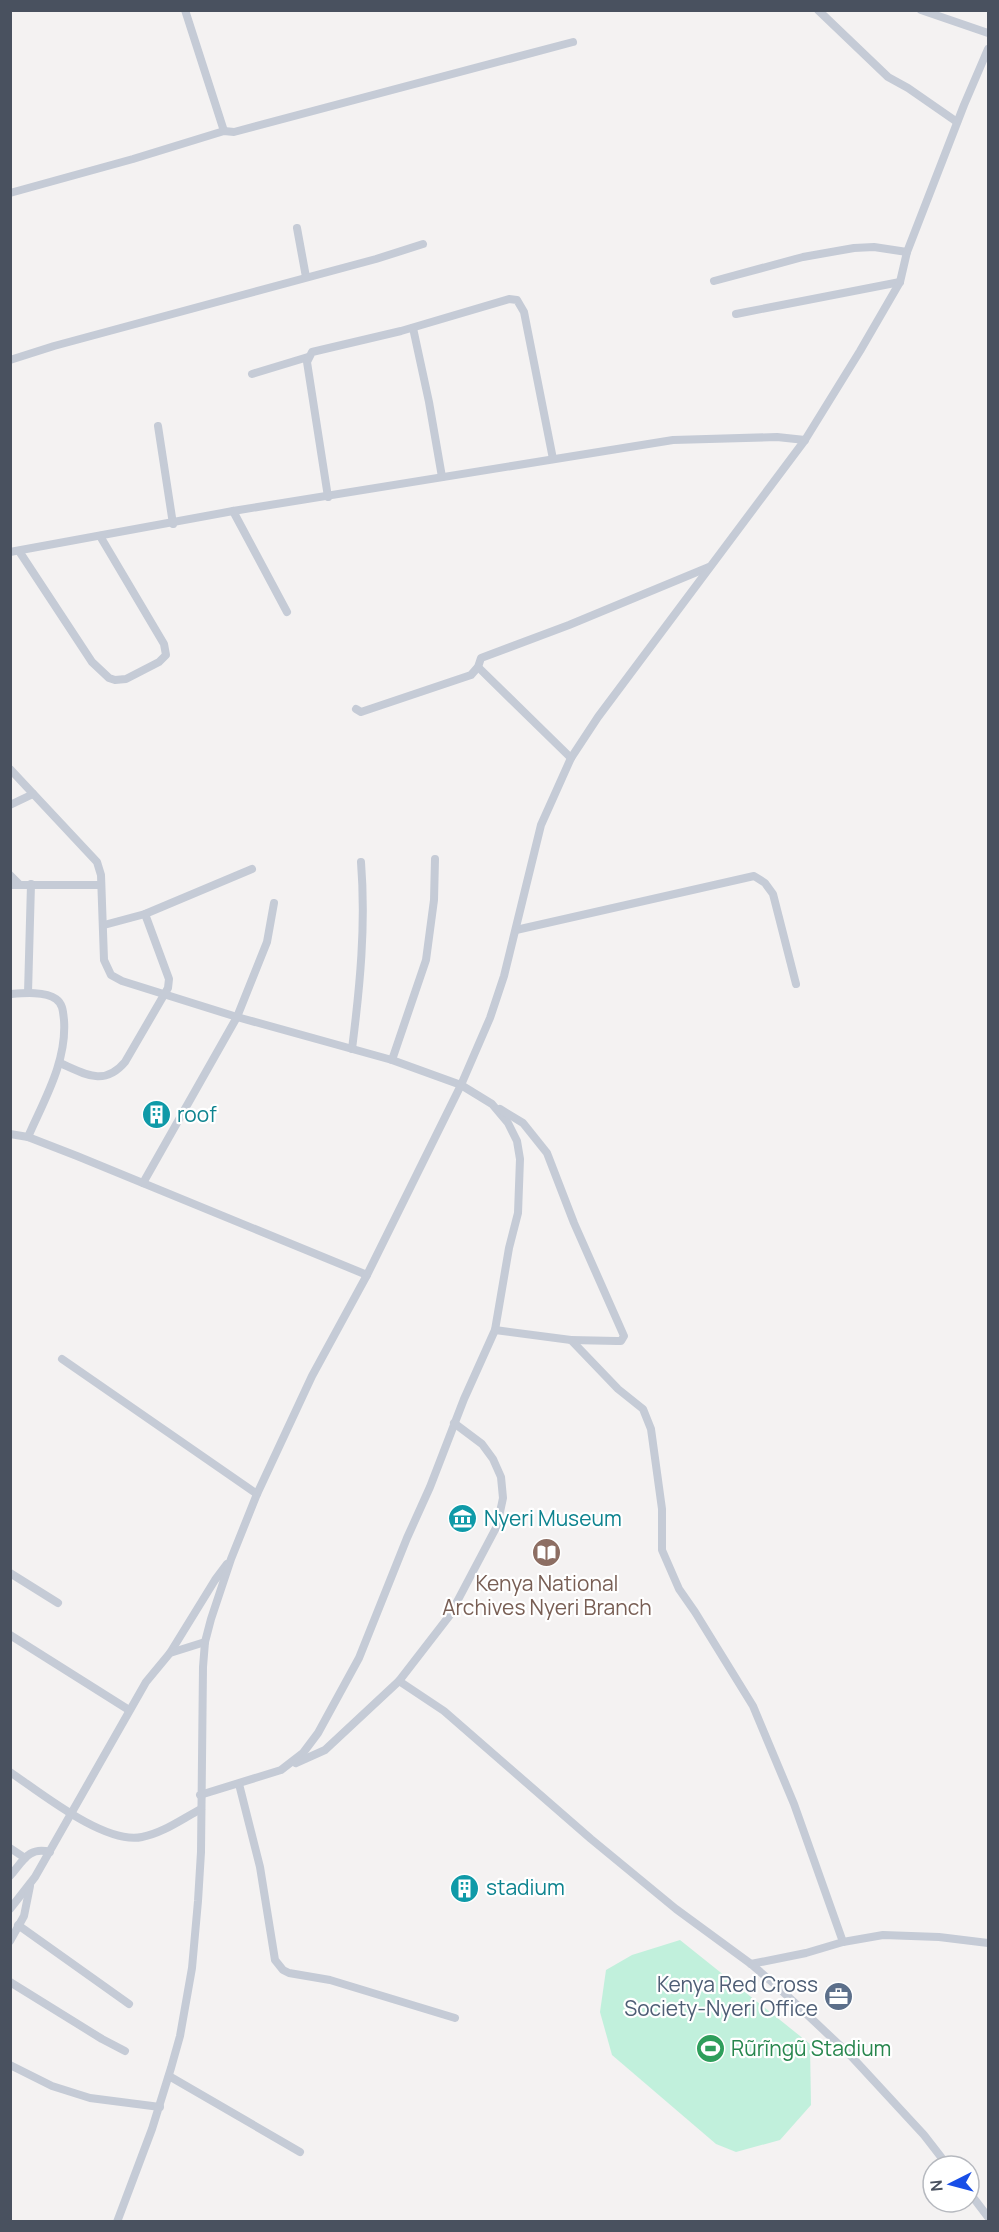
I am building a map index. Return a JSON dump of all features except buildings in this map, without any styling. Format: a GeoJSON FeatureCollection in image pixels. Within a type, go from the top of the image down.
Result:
{"type":"FeatureCollection","features":[{"type":"Feature","properties":{"kind":"street"},"geometry":{"type":"LineString","coordinates":[[185,10],[224,132]]}},
{"type":"Feature","properties":{"kind":"street"},"geometry":{"type":"LineString","coordinates":[[818,10],[888,77],[908,87],[957,122]]}},
{"type":"Feature","properties":{"kind":"street"},"geometry":{"type":"LineString","coordinates":[[921,10],[988,33]]}},
{"type":"Feature","properties":{"kind":"street"},"geometry":{"type":"LineString","coordinates":[[10,193],[224,132],[246,129],[573,42]]}},
{"type":"Feature","properties":{"kind":"street"},"geometry":{"type":"LineString","coordinates":[[117,2222],[160,2107],[180,2036],[192,1968],[198,1901],[203,1667],[206,1642],[231,1559],[257,1494],[312,1376],[367,1275],[461,1085],[490,1018],[504,976],[541,825],[571,758],[598,717],[805,440],[900,282],[907,252],[988,49]]}},
{"type":"Feature","properties":{"kind":"street"},"geometry":{"type":"LineString","coordinates":[[297,228],[306,277]]}},
{"type":"Feature","properties":{"kind":"street"},"geometry":{"type":"LineString","coordinates":[[10,360],[423,244]]}},
{"type":"Feature","properties":{"kind":"street"},"geometry":{"type":"LineString","coordinates":[[714,281],[830,251],[874,248],[907,252]]}},
{"type":"Feature","properties":{"kind":"street"},"geometry":{"type":"LineString","coordinates":[[736,314],[900,282]]}},
{"type":"Feature","properties":{"kind":"street"},"geometry":{"type":"LineString","coordinates":[[328,497],[308,362],[312,352],[413,328],[506,300],[517,300],[524,312],[553,459]]}},
{"type":"Feature","properties":{"kind":"street"},"geometry":{"type":"LineString","coordinates":[[413,328],[442,477]]}},
{"type":"Feature","properties":{"kind":"street"},"geometry":{"type":"LineString","coordinates":[[252,374],[309,357]]}},
{"type":"Feature","properties":{"kind":"street"},"geometry":{"type":"LineString","coordinates":[[158,426],[173,524]]}},
{"type":"Feature","properties":{"kind":"street"},"geometry":{"type":"LineString","coordinates":[[100,536],[164,644],[166,655],[159,662],[121,680],[109,678],[92,662],[15,551],[100,536],[173,524],[233,511],[673,441],[777,437],[805,440]]}},
{"type":"Feature","properties":{"kind":"street"},"geometry":{"type":"LineString","coordinates":[[233,511],[287,612]]}},
{"type":"Feature","properties":{"kind":"street"},"geometry":{"type":"LineString","coordinates":[[356,709],[361,711],[471,675],[478,667],[481,658],[569,625],[712,566]]}},
{"type":"Feature","properties":{"kind":"street"},"geometry":{"type":"LineString","coordinates":[[478,667],[571,758]]}},
{"type":"Feature","properties":{"kind":"street"},"geometry":{"type":"LineString","coordinates":[[10,769],[97,862],[100,868],[104,960],[111,975],[122,981],[237,1017],[392,1060],[461,1085],[523,1123],[548,1153],[574,1223],[624,1336],[621,1341],[571,1340],[495,1330]]}},
{"type":"Feature","properties":{"kind":"street"},"geometry":{"type":"LineString","coordinates":[[10,805],[33,794]]}},
{"type":"Feature","properties":{"kind":"street"},"geometry":{"type":"LineString","coordinates":[[392,1060],[426,960],[434,900],[435,859]]}},
{"type":"Feature","properties":{"kind":"street"},"geometry":{"type":"LineString","coordinates":[[352,1049],[363,941],[364,901],[361,862]]}},
{"type":"Feature","properties":{"kind":"street"},"geometry":{"type":"LineString","coordinates":[[104,925],[145,914],[252,869]]}},
{"type":"Feature","properties":{"kind":"street"},"geometry":{"type":"LineString","coordinates":[[10,875],[15,884],[101,885]]}},
{"type":"Feature","properties":{"kind":"street"},"geometry":{"type":"LineString","coordinates":[[516,930],[754,876],[765,883],[773,894],[796,984]]}},
{"type":"Feature","properties":{"kind":"street"},"geometry":{"type":"LineString","coordinates":[[28,993],[31,884]]}},
{"type":"Feature","properties":{"kind":"street"},"geometry":{"type":"LineString","coordinates":[[143,1183],[237,1017],[267,942],[274,903]]}},
{"type":"Feature","properties":{"kind":"street"},"geometry":{"type":"LineString","coordinates":[[60,1063],[87,1075],[100,1077],[118,1071],[164,994],[169,980],[145,914]]}},
{"type":"Feature","properties":{"kind":"street"},"geometry":{"type":"LineString","coordinates":[[10,994],[28,993],[52,997],[58,1000],[63,1008],[64,1042],[60,1063],[28,1137]]}},
{"type":"Feature","properties":{"kind":"street"},"geometry":{"type":"LineString","coordinates":[[281,1770],[303,1754],[318,1733],[359,1658],[454,1423],[495,1330],[509,1248],[518,1213],[520,1159],[517,1141],[508,1123],[492,1104]]}},
{"type":"Feature","properties":{"kind":"street"},"geometry":{"type":"LineString","coordinates":[[10,1134],[28,1137],[367,1275]]}},
{"type":"Feature","properties":{"kind":"street"},"geometry":{"type":"LineString","coordinates":[[165,1198],[367,1275]]}},
{"type":"Feature","properties":{"kind":"street"},"geometry":{"type":"LineString","coordinates":[[571,1340],[618,1389],[643,1409],[651,1429],[662,1509],[662,1550],[679,1589],[753,1706],[794,1804],[843,1942]]}},
{"type":"Feature","properties":{"kind":"street"},"geometry":{"type":"LineString","coordinates":[[62,1359],[257,1494]]}},
{"type":"Feature","properties":{"kind":"street"},"geometry":{"type":"LineString","coordinates":[[200,1795],[281,1770],[325,1750],[399,1681],[450,1615],[497,1526],[503,1498],[501,1477],[493,1459],[482,1444],[454,1423]]}},
{"type":"Feature","properties":{"kind":"street"},"geometry":{"type":"LineString","coordinates":[[10,1909],[50,1852],[146,1682],[170,1653],[215,1580],[231,1559]]}},
{"type":"Feature","properties":{"kind":"street"},"geometry":{"type":"LineString","coordinates":[[10,1573],[58,1604]]}},
{"type":"Feature","properties":{"kind":"street"},"geometry":{"type":"LineString","coordinates":[[10,1635],[129,1710]]}},
{"type":"Feature","properties":{"kind":"street"},"geometry":{"type":"LineString","coordinates":[[170,1653],[206,1642]]}},
{"type":"Feature","properties":{"kind":"street"},"geometry":{"type":"LineString","coordinates":[[399,1681],[444,1711],[591,1839],[676,1909],[751,1964],[851,2056],[939,2154]]}},
{"type":"Feature","properties":{"kind":"street"},"geometry":{"type":"LineString","coordinates":[[10,1772],[72,1814],[104,1831],[124,1838],[157,1833],[201,1809]]}},
{"type":"Feature","properties":{"kind":"street"},"geometry":{"type":"LineString","coordinates":[[239,1784],[260,1867],[274,1960],[278,1966],[289,1973],[330,1980],[454,2018]]}},
{"type":"Feature","properties":{"kind":"street"},"geometry":{"type":"LineString","coordinates":[[10,1848],[25,1858]]}},
{"type":"Feature","properties":{"kind":"street"},"geometry":{"type":"LineString","coordinates":[[10,1876],[35,1850],[50,1852]]}},
{"type":"Feature","properties":{"kind":"street"},"geometry":{"type":"LineString","coordinates":[[10,1941],[24,1916],[31,1882]]}},
{"type":"Feature","properties":{"kind":"street"},"geometry":{"type":"LineString","coordinates":[[18,1925],[129,2004]]}},
{"type":"Feature","properties":{"kind":"street"},"geometry":{"type":"LineString","coordinates":[[751,1964],[806,1953],[843,1942],[893,1935],[939,1937],[988,1943]]}},
{"type":"Feature","properties":{"kind":"street"},"geometry":{"type":"LineString","coordinates":[[10,1982],[125,2052]]}},
{"type":"Feature","properties":{"kind":"street"},"geometry":{"type":"LineString","coordinates":[[10,2066],[52,2086],[81,2095],[160,2107]]}},
{"type":"Feature","properties":{"kind":"street"},"geometry":{"type":"LineString","coordinates":[[169,2076],[300,2152]]}},
{"type":"Feature","properties":{"kind":"green space","name":"Rũrĩngũ Stadium"},"geometry":{"type":"Polygon","coordinates":[[[680,1940],[810,2044],[811,2105],[780,2140],[736,2152],[716,2144],[612,2055],[600,2012],[606,1970],[632,1955],[680,1940]]]}},
{"type":"Feature","properties":{"kind":"place","name":"roof"},"geometry":{"type":"Point","coordinates":[156,1115]}},
{"type":"Feature","properties":{"kind":"place","name":"Nyeri Museum"},"geometry":{"type":"Point","coordinates":[463,1519]}},
{"type":"Feature","properties":{"kind":"place","name":"Kenya National Archives Nyeri Branch"},"geometry":{"type":"Point","coordinates":[547,1553]}},
{"type":"Feature","properties":{"kind":"place","name":"stadium"},"geometry":{"type":"Point","coordinates":[465,1888]}},
{"type":"Feature","properties":{"kind":"place","name":"Kenya Red Cross Society-Nyeri Office"},"geometry":{"type":"Point","coordinates":[839,1997]}},
{"type":"Feature","properties":{"kind":"place","name":"Rũrĩngũ Stadium"},"geometry":{"type":"Point","coordinates":[710,2049]}}]}
